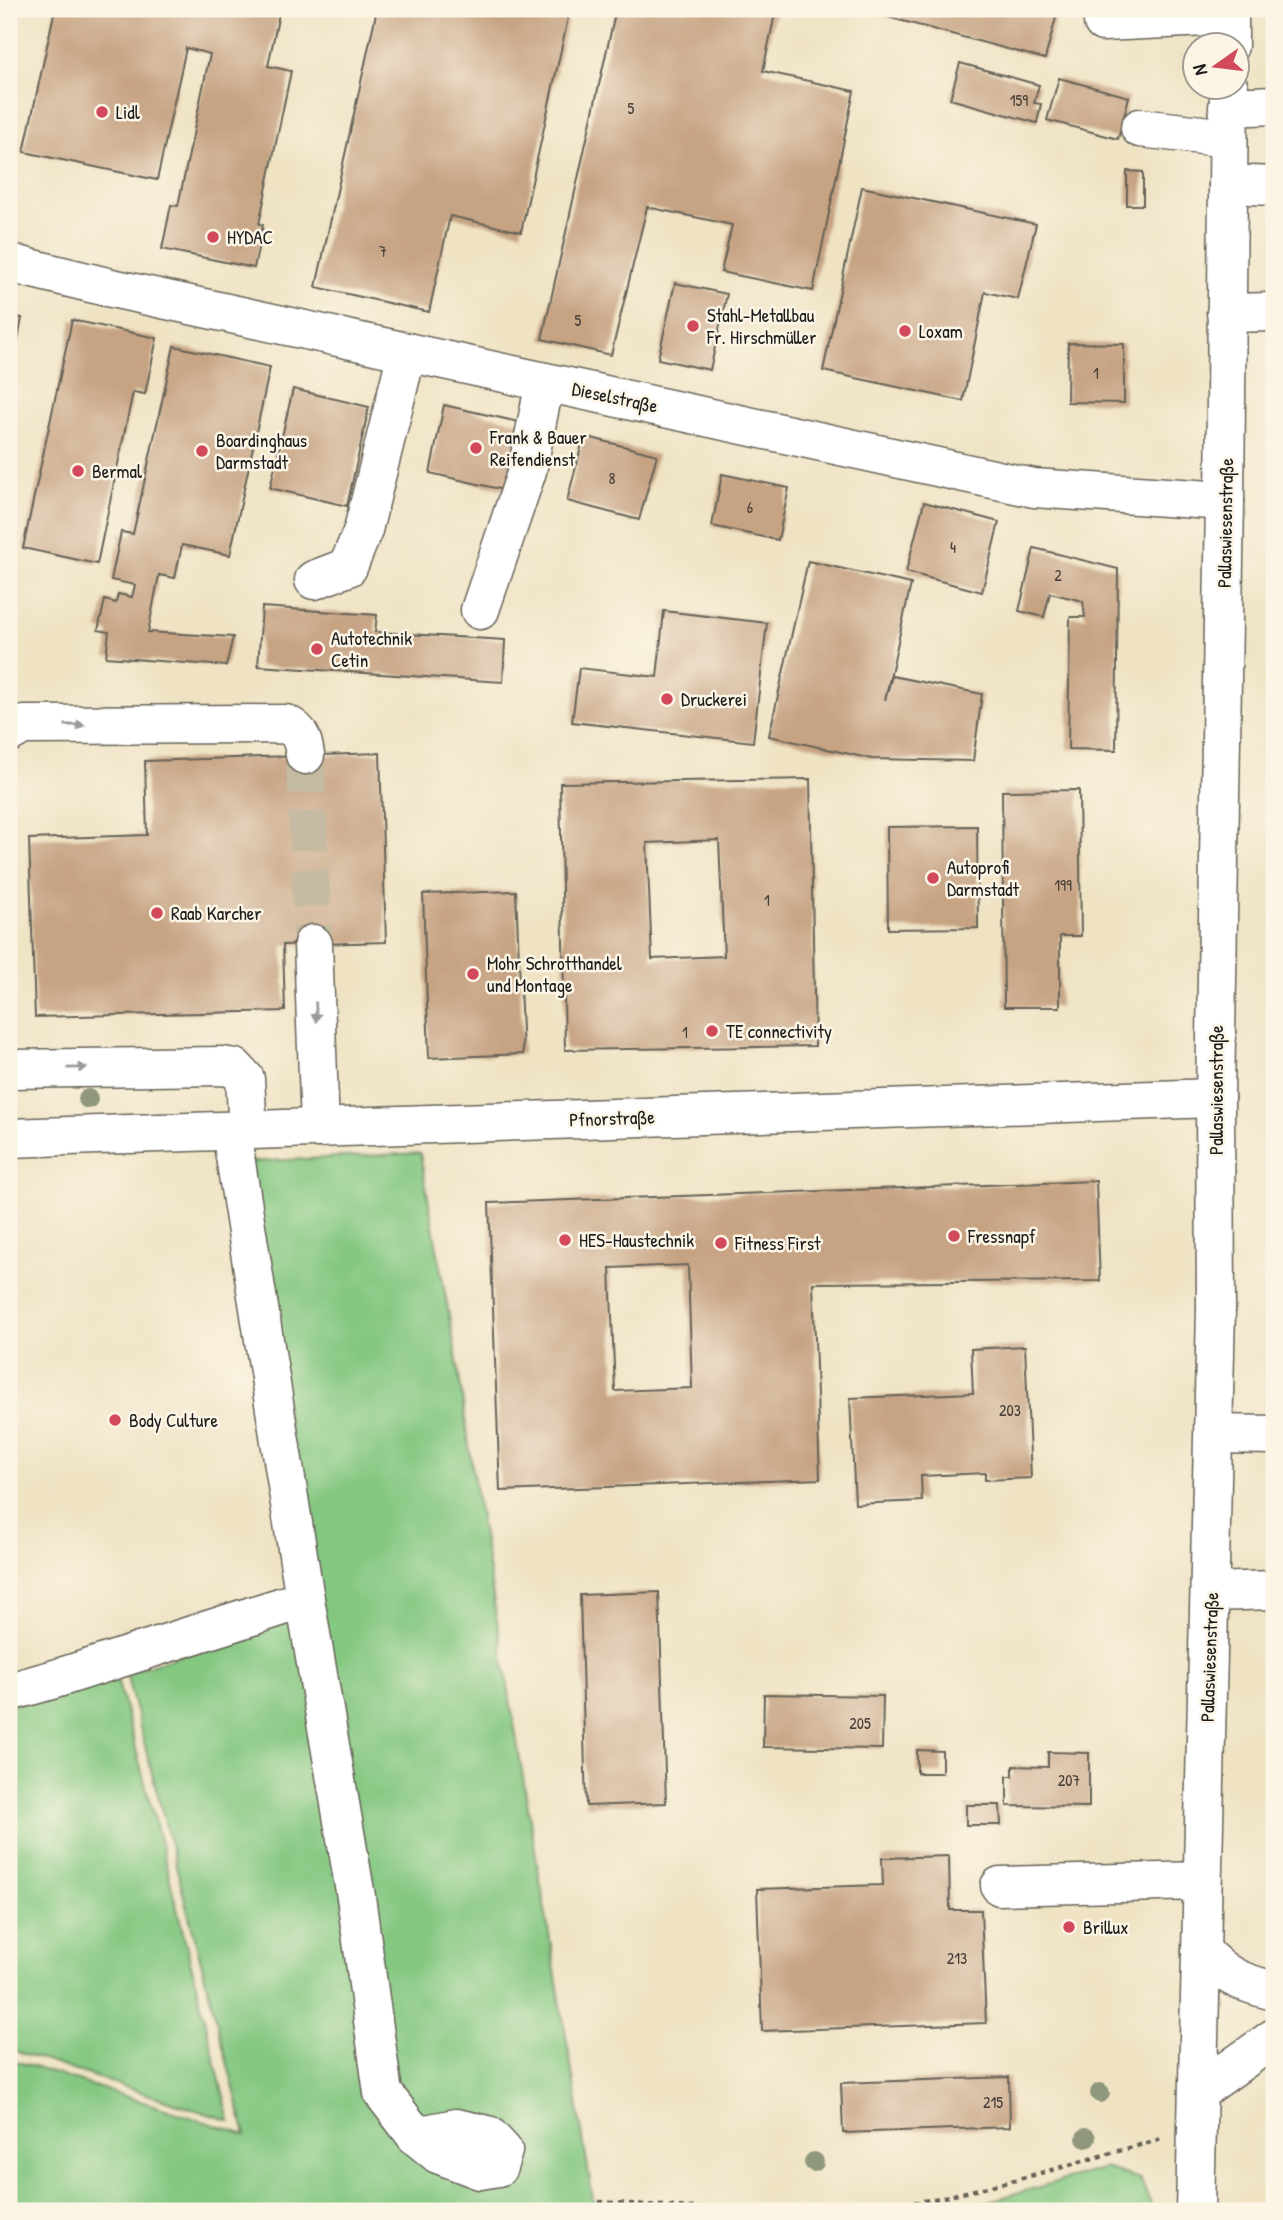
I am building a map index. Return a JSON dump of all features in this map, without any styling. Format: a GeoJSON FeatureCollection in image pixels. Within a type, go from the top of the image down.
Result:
{"type":"FeatureCollection","features":[{"type":"Feature","properties":{"kind":"street"},"geometry":{"type":"LineString","coordinates":[[1103,22],[1229,24]]}},
{"type":"Feature","properties":{"kind":"street"},"geometry":{"type":"LineString","coordinates":[[1140,128],[1274,105]]}},
{"type":"Feature","properties":{"kind":"street","name":"Pallaswiesenstraße"},"geometry":{"type":"LineString","coordinates":[[1195,2211],[1216,1309],[1215,1098],[1225,501],[1228,111]]}},
{"type":"Feature","properties":{"kind":"street"},"geometry":{"type":"LineString","coordinates":[[1228,184],[1274,186]]}},
{"type":"Feature","properties":{"kind":"street","name":"Dieselstraße"},"geometry":{"type":"LineString","coordinates":[[9,263],[107,287],[1034,488],[1225,501]]}},
{"type":"Feature","properties":{"kind":"street"},"geometry":{"type":"LineString","coordinates":[[1226,313],[1274,312]]}},
{"type":"Feature","properties":{"kind":"street"},"geometry":{"type":"LineString","coordinates":[[314,580],[348,567],[363,530],[407,352]]}},
{"type":"Feature","properties":{"kind":"street"},"geometry":{"type":"LineString","coordinates":[[481,610],[527,471],[545,382]]}},
{"type":"Feature","properties":{"kind":"street"},"geometry":{"type":"LineString","coordinates":[[9,733],[23,725],[286,724],[295,728],[300,735],[305,755]]}},
{"type":"Feature","properties":{"kind":"street"},"geometry":{"type":"LineString","coordinates":[[313,944],[320,1128]]}},
{"type":"Feature","properties":{"kind":"street"},"geometry":{"type":"LineString","coordinates":[[9,1069],[222,1066],[235,1068],[245,1079],[239,1131],[305,1599],[356,1897],[383,2093],[416,2136]]}},
{"type":"Feature","properties":{"kind":"street","name":"Pfnorstraße"},"geometry":{"type":"LineString","coordinates":[[9,1138],[1215,1098]]}},
{"type":"Feature","properties":{"kind":"street"},"geometry":{"type":"LineString","coordinates":[[1214,1434],[1274,1435]]}},
{"type":"Feature","properties":{"kind":"street"},"geometry":{"type":"LineString","coordinates":[[1211,1592],[1274,1590]]}},
{"type":"Feature","properties":{"kind":"street"},"geometry":{"type":"LineString","coordinates":[[9,1692],[67,1676],[305,1599]]}},
{"type":"Feature","properties":{"kind":"street"},"geometry":{"type":"LineString","coordinates":[[1000,1886],[1202,1881]]}},
{"type":"Feature","properties":{"kind":"street"},"geometry":{"type":"LineString","coordinates":[[1202,1950],[1216,1967],[1233,1979],[1274,1991]]}},
{"type":"Feature","properties":{"kind":"street"},"geometry":{"type":"LineString","coordinates":[[1198,2092],[1274,2038]]}},
{"type":"Feature","properties":{"kind":"path"},"geometry":{"type":"LineString","coordinates":[[854,2211],[887,2208],[977,2189],[1197,2130]]}},
{"type":"Feature","properties":{"kind":"path"},"geometry":{"type":"LineString","coordinates":[[598,2202],[741,2211]]}},
{"type":"Feature","properties":{"kind":"green space"},"geometry":{"type":"Polygon","coordinates":[[[420,1153],[456,1355],[476,1494],[595,2211],[9,2211],[9,2059],[246,2135],[126,1673],[316,1611],[249,1162],[420,1153]]]}},
{"type":"Feature","properties":{"kind":"green space"},"geometry":{"type":"Polygon","coordinates":[[[116,1675],[230,2121],[9,2049],[9,1706],[116,1675]]]}},
{"type":"Feature","properties":{"kind":"green space"},"geometry":{"type":"Polygon","coordinates":[[[1105,2168],[1140,2179],[1154,2211],[955,2211],[1105,2168]]]}},
{"type":"Feature","properties":{"kind":"building"},"geometry":{"type":"Polygon","coordinates":[[[55,9],[280,9],[268,66],[291,71],[259,224],[263,225],[254,268],[162,249],[171,205],[178,206],[210,54],[186,48],[157,180],[24,152],[55,9]]]}},
{"type":"Feature","properties":{"kind":"building"},"geometry":{"type":"Polygon","coordinates":[[[377,9],[570,9],[521,232],[450,216],[429,312],[316,287],[377,9]]]}},
{"type":"Feature","properties":{"kind":"building"},"geometry":{"type":"Polygon","coordinates":[[[616,9],[776,9],[763,71],[854,91],[813,291],[721,272],[732,225],[647,207],[611,355],[542,339],[616,9]]]}},
{"type":"Feature","properties":{"kind":"building"},"geometry":{"type":"Polygon","coordinates":[[[858,9],[1073,9],[1072,14],[1058,10],[1045,59],[858,9]]]}},
{"type":"Feature","properties":{"kind":"building"},"geometry":{"type":"Polygon","coordinates":[[[960,63],[1039,85],[1034,103],[1041,104],[1037,123],[950,99],[960,63]]]}},
{"type":"Feature","properties":{"kind":"building"},"geometry":{"type":"Polygon","coordinates":[[[1059,78],[1129,97],[1118,139],[1047,120],[1059,78]]]}},
{"type":"Feature","properties":{"kind":"building"},"geometry":{"type":"Polygon","coordinates":[[[1127,171],[1143,172],[1143,205],[1127,205],[1127,171]]]}},
{"type":"Feature","properties":{"kind":"building","name":"Loxam"},"geometry":{"type":"Polygon","coordinates":[[[862,187],[1036,224],[1018,299],[985,292],[963,401],[823,371],[862,187]]]}},
{"type":"Feature","properties":{"kind":"building","name":"Stahl-Metallbau Fr. Hirschmüller"},"geometry":{"type":"Polygon","coordinates":[[[675,283],[727,294],[710,370],[658,359],[675,283]]]}},
{"type":"Feature","properties":{"kind":"building"},"geometry":{"type":"Polygon","coordinates":[[[9,315],[22,318],[10,381],[9,381],[9,315]]]}},
{"type":"Feature","properties":{"kind":"building","name":"Bermal"},"geometry":{"type":"Polygon","coordinates":[[[72,320],[157,338],[145,394],[133,392],[97,564],[23,548],[72,320]]]}},
{"type":"Feature","properties":{"kind":"building"},"geometry":{"type":"Polygon","coordinates":[[[1068,343],[1124,344],[1124,403],[1067,402],[1068,343]]]}},
{"type":"Feature","properties":{"kind":"building","name":"Boardinghaus Darmstadt"},"geometry":{"type":"Polygon","coordinates":[[[174,346],[270,367],[230,555],[182,545],[175,578],[159,575],[148,632],[233,637],[226,666],[106,657],[109,632],[98,630],[105,600],[116,603],[118,594],[132,597],[135,585],[111,580],[121,532],[133,534],[174,346]]]}},
{"type":"Feature","properties":{"kind":"building"},"geometry":{"type":"Polygon","coordinates":[[[293,389],[369,407],[347,506],[270,488],[293,389]]]}},
{"type":"Feature","properties":{"kind":"building","name":"Frank & Bauer Reifendienst"},"geometry":{"type":"Polygon","coordinates":[[[444,405],[523,423],[508,491],[430,473],[444,405]]]}},
{"type":"Feature","properties":{"kind":"building"},"geometry":{"type":"Polygon","coordinates":[[[584,436],[657,455],[639,520],[567,501],[584,436]]]}},
{"type":"Feature","properties":{"kind":"building"},"geometry":{"type":"Polygon","coordinates":[[[722,474],[789,488],[778,540],[712,526],[722,474]]]}},
{"type":"Feature","properties":{"kind":"building"},"geometry":{"type":"Polygon","coordinates":[[[924,502],[999,522],[982,592],[906,572],[924,502]]]}},
{"type":"Feature","properties":{"kind":"building"},"geometry":{"type":"Polygon","coordinates":[[[1034,548],[1118,569],[1116,750],[1068,749],[1070,617],[1085,617],[1083,601],[1050,593],[1044,617],[1019,611],[1034,548]]]}},
{"type":"Feature","properties":{"kind":"building"},"geometry":{"type":"Polygon","coordinates":[[[808,561],[911,584],[885,700],[892,676],[982,694],[973,761],[872,759],[769,736],[808,561]]]}},
{"type":"Feature","properties":{"kind":"building"},"geometry":{"type":"Polygon","coordinates":[[[262,607],[377,615],[375,632],[505,640],[503,682],[258,666],[262,607]]]}},
{"type":"Feature","properties":{"kind":"building","name":"Druckerei"},"geometry":{"type":"Polygon","coordinates":[[[664,611],[767,623],[753,742],[572,722],[579,668],[657,677],[664,611]]]}},
{"type":"Feature","properties":{"kind":"building","name":"Raab Karcher"},"geometry":{"type":"Polygon","coordinates":[[[380,753],[386,942],[283,945],[285,1011],[35,1017],[29,839],[147,835],[145,761],[380,753]]]}},
{"type":"Feature","properties":{"kind":"building"},"geometry":{"type":"Polygon","coordinates":[[[810,779],[815,1046],[565,1050],[560,783],[810,779]],[[719,840],[647,843],[652,959],[724,956],[719,840]]]}},
{"type":"Feature","properties":{"kind":"building"},"geometry":{"type":"Polygon","coordinates":[[[1079,790],[1081,936],[1060,936],[1060,1007],[1004,1007],[1002,791],[1079,790]]]}},
{"type":"Feature","properties":{"kind":"building","name":"Autoprofi Darmstadt"},"geometry":{"type":"Polygon","coordinates":[[[977,826],[978,928],[888,929],[887,827],[977,826]]]}},
{"type":"Feature","properties":{"kind":"building","name":"Mohr Schrotthandel und Montage"},"geometry":{"type":"Polygon","coordinates":[[[516,891],[523,1054],[429,1058],[423,894],[516,891]]]}},
{"type":"Feature","properties":{"kind":"building"},"geometry":{"type":"Polygon","coordinates":[[[1096,1181],[1100,1281],[813,1283],[820,1479],[500,1491],[489,1203],[1096,1181]],[[688,1265],[610,1268],[615,1391],[692,1388],[688,1265]]]}},
{"type":"Feature","properties":{"kind":"building"},"geometry":{"type":"Polygon","coordinates":[[[1025,1346],[1031,1478],[985,1480],[985,1473],[921,1476],[922,1501],[855,1504],[850,1398],[973,1393],[971,1349],[1025,1346]]]}},
{"type":"Feature","properties":{"kind":"building"},"geometry":{"type":"Polygon","coordinates":[[[659,1592],[666,1803],[586,1806],[580,1595],[659,1592]]]}},
{"type":"Feature","properties":{"kind":"building"},"geometry":{"type":"Polygon","coordinates":[[[764,1694],[883,1696],[882,1749],[763,1747],[764,1694]]]}},
{"type":"Feature","properties":{"kind":"building"},"geometry":{"type":"Polygon","coordinates":[[[917,1750],[942,1751],[942,1773],[917,1773],[917,1750]]]}},
{"type":"Feature","properties":{"kind":"building"},"geometry":{"type":"Polygon","coordinates":[[[1048,1752],[1089,1753],[1089,1807],[1007,1806],[1007,1776],[1013,1776],[1013,1766],[1048,1767],[1048,1752]]]}},
{"type":"Feature","properties":{"kind":"building"},"geometry":{"type":"Polygon","coordinates":[[[966,1805],[1000,1805],[1001,1825],[966,1825],[966,1805]]]}},
{"type":"Feature","properties":{"kind":"building"},"geometry":{"type":"Polygon","coordinates":[[[949,1856],[950,1910],[981,1910],[986,2023],[762,2031],[757,1889],[883,1885],[882,1858],[949,1856]]]}},
{"type":"Feature","properties":{"kind":"building"},"geometry":{"type":"Polygon","coordinates":[[[1009,2077],[1010,2127],[843,2133],[841,2083],[1009,2077]]]}},
{"type":"Feature","properties":{"kind":"tunnel"},"geometry":{"type":"LineString","coordinates":[[305,755],[313,944]]}},
{"type":"Feature","properties":{"kind":"place","name":"Lidl"},"geometry":{"type":"Point","coordinates":[102,112]}},
{"type":"Feature","properties":{"kind":"place","name":"HYDAC"},"geometry":{"type":"Point","coordinates":[213,237]}},
{"type":"Feature","properties":{"kind":"place","name":"Stahl-Metallbau Fr. Hirschmüller"},"geometry":{"type":"Point","coordinates":[693,326]}},
{"type":"Feature","properties":{"kind":"place","name":"Loxam"},"geometry":{"type":"Point","coordinates":[905,331]}},
{"type":"Feature","properties":{"kind":"place","name":"Frank & Bauer Reifendienst"},"geometry":{"type":"Point","coordinates":[476,448]}},
{"type":"Feature","properties":{"kind":"place","name":"Boardinghaus Darmstadt"},"geometry":{"type":"Point","coordinates":[202,451]}},
{"type":"Feature","properties":{"kind":"place","name":"Bermal"},"geometry":{"type":"Point","coordinates":[78,471]}},
{"type":"Feature","properties":{"kind":"place","name":"Autotechnik Cetin"},"geometry":{"type":"Point","coordinates":[317,649]}},
{"type":"Feature","properties":{"kind":"place","name":"Druckerei"},"geometry":{"type":"Point","coordinates":[667,699]}},
{"type":"Feature","properties":{"kind":"place","name":"Autoprofi Darmstadt"},"geometry":{"type":"Point","coordinates":[933,878]}},
{"type":"Feature","properties":{"kind":"place","name":"Raab Karcher"},"geometry":{"type":"Point","coordinates":[157,913]}},
{"type":"Feature","properties":{"kind":"place","name":"Mohr Schrotthandel und Montage"},"geometry":{"type":"Point","coordinates":[473,974]}},
{"type":"Feature","properties":{"kind":"place","name":"TE connectivity"},"geometry":{"type":"Point","coordinates":[712,1031]}},
{"type":"Feature","properties":{"kind":"place","name":"Fressnapf"},"geometry":{"type":"Point","coordinates":[954,1236]}},
{"type":"Feature","properties":{"kind":"place","name":"HES-Haustechnik"},"geometry":{"type":"Point","coordinates":[565,1240]}},
{"type":"Feature","properties":{"kind":"place","name":"Fitness First"},"geometry":{"type":"Point","coordinates":[721,1243]}},
{"type":"Feature","properties":{"kind":"place","name":"Body Culture"},"geometry":{"type":"Point","coordinates":[115,1420]}},
{"type":"Feature","properties":{"kind":"place","name":"Brillux"},"geometry":{"type":"Point","coordinates":[1069,1927]}}]}
